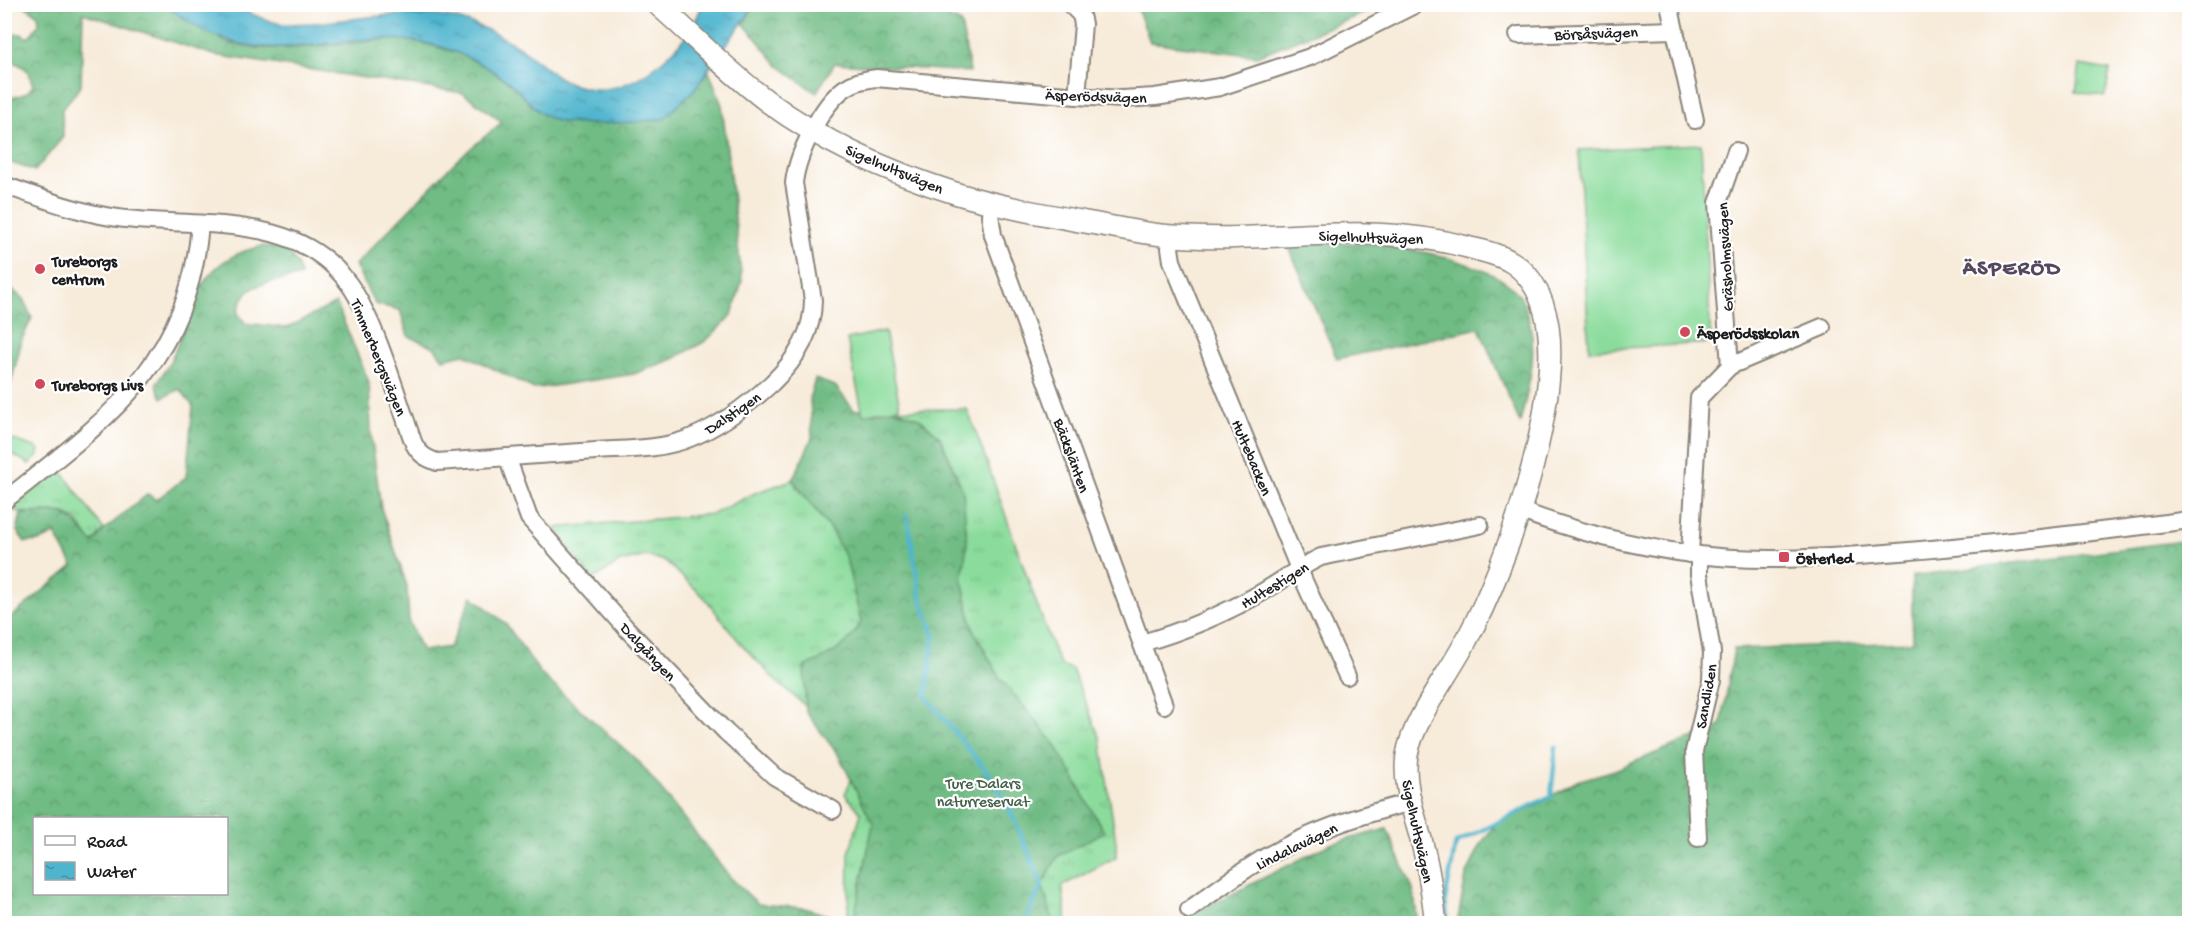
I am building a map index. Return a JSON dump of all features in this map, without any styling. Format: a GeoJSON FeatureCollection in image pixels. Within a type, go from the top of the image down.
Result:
{"type":"FeatureCollection","features":[{"type":"Feature","properties":{"kind":"street","name":"Sigelhultsvägen"},"geometry":{"type":"LineString","coordinates":[[657,4],[742,81],[813,131],[868,159],[954,193],[992,204],[1173,236],[1377,233],[1444,241],[1512,262],[1538,291],[1548,325],[1550,347],[1548,386],[1541,425],[1519,510],[1469,637],[1412,737],[1406,768],[1429,873],[1436,924]]}},
{"type":"Feature","properties":{"kind":"street"},"geometry":{"type":"LineString","coordinates":[[1070,4],[1082,15],[1083,24],[1077,96]]}},
{"type":"Feature","properties":{"kind":"street","name":"Äsperödsvägen"},"geometry":{"type":"LineString","coordinates":[[798,158],[827,108],[843,89],[859,81],[876,78],[1077,96],[1122,99],[1155,97],[1220,87],[1310,57],[1416,4]]}},
{"type":"Feature","properties":{"kind":"street"},"geometry":{"type":"LineString","coordinates":[[1669,4],[1695,120]]}},
{"type":"Feature","properties":{"kind":"street","name":"Börsåsvägen"},"geometry":{"type":"LineString","coordinates":[[1518,35],[1674,30]]}},
{"type":"Feature","properties":{"kind":"street","name":"Gräsholmsvägen"},"geometry":{"type":"LineString","coordinates":[[1730,366],[1718,203],[1736,151]]}},
{"type":"Feature","properties":{"kind":"street","name":"Dalstigen"},"geometry":{"type":"LineString","coordinates":[[418,452],[437,462],[648,447],[688,439],[719,423],[760,394],[786,370],[800,352],[813,313],[810,274],[794,183],[798,158]]}},
{"type":"Feature","properties":{"kind":"street","name":"Timmerbergsvägen"},"geometry":{"type":"LineString","coordinates":[[4,185],[76,209],[115,218],[252,227],[282,235],[332,264],[349,284],[363,308],[418,452]]}},
{"type":"Feature","properties":{"kind":"street","name":"Bäckslänten"},"geometry":{"type":"LineString","coordinates":[[992,204],[990,215],[993,236],[1164,705]]}},
{"type":"Feature","properties":{"kind":"street"},"geometry":{"type":"LineString","coordinates":[[4,501],[65,454],[148,372],[165,347],[187,297],[197,261],[200,225]]}},
{"type":"Feature","properties":{"kind":"street","name":"Hultebacken"},"geometry":{"type":"LineString","coordinates":[[1173,236],[1170,248],[1172,261],[1299,567],[1347,676]]}},
{"type":"Feature","properties":{"kind":"street"},"geometry":{"type":"LineString","coordinates":[[1695,554],[1699,398],[1730,366],[1822,327]]}},
{"type":"Feature","properties":{"kind":"street","name":"Dalgången"},"geometry":{"type":"LineString","coordinates":[[507,457],[529,518],[627,629],[726,732],[774,776],[833,810]]}},
{"type":"Feature","properties":{"kind":"street"},"geometry":{"type":"LineString","coordinates":[[1519,510],[1580,530],[1695,554],[1762,558],[1855,555],[1967,547],[2190,520]]}},
{"type":"Feature","properties":{"kind":"street","name":"Hultestigen"},"geometry":{"type":"LineString","coordinates":[[1142,643],[1221,614],[1263,592],[1299,567],[1321,557],[1480,525]]}},
{"type":"Feature","properties":{"kind":"street","name":"Sandliden"},"geometry":{"type":"LineString","coordinates":[[1695,554],[1712,652],[1708,699],[1694,751],[1698,838]]}},
{"type":"Feature","properties":{"kind":"street","name":"Lindalavägen"},"geometry":{"type":"LineString","coordinates":[[1189,910],[1268,855],[1301,839],[1343,822],[1412,802]]}},
{"type":"Feature","properties":{"kind":"green space"},"geometry":{"type":"Polygon","coordinates":[[[1385,4],[1257,56],[1150,42],[1136,5],[1385,4]]]}},
{"type":"Feature","properties":{"kind":"green space"},"geometry":{"type":"Polygon","coordinates":[[[23,5],[165,5],[226,42],[257,48],[292,48],[394,39],[420,42],[462,54],[485,66],[511,84],[533,106],[593,123],[664,119],[709,71],[722,105],[742,281],[732,315],[706,341],[671,360],[634,374],[534,389],[464,354],[443,359],[434,347],[408,336],[400,310],[375,304],[355,265],[457,160],[502,122],[463,93],[214,55],[83,13],[81,86],[62,109],[63,137],[35,171],[5,161],[5,100],[25,94],[33,85],[27,70],[9,60],[6,53],[5,35],[21,34],[28,38],[39,24],[38,15],[23,5]]]}},
{"type":"Feature","properties":{"kind":"green space"},"geometry":{"type":"Polygon","coordinates":[[[755,5],[925,5],[961,23],[970,72],[835,63],[816,93],[779,66],[743,23],[755,5]]]}},
{"type":"Feature","properties":{"kind":"green space"},"geometry":{"type":"Polygon","coordinates":[[[2080,65],[2110,70],[2105,97],[2076,92],[2080,65]]]}},
{"type":"Feature","properties":{"kind":"green space"},"geometry":{"type":"Polygon","coordinates":[[[1701,144],[1711,343],[1589,350],[1579,150],[1701,144]]]}},
{"type":"Feature","properties":{"kind":"green space"},"geometry":{"type":"Polygon","coordinates":[[[1287,243],[1371,244],[1418,251],[1482,269],[1514,289],[1523,302],[1532,333],[1533,348],[1530,378],[1520,423],[1479,328],[1337,359],[1287,243]]]}},
{"type":"Feature","properties":{"kind":"green space"},"geometry":{"type":"Polygon","coordinates":[[[263,246],[285,249],[297,264],[301,276],[261,285],[246,295],[238,313],[245,323],[287,328],[336,303],[369,382],[371,433],[381,508],[407,586],[409,622],[422,651],[450,647],[472,596],[506,624],[541,674],[640,763],[730,877],[758,904],[805,908],[851,923],[5,923],[5,622],[73,566],[55,534],[40,541],[25,542],[17,531],[21,514],[48,512],[63,514],[76,523],[93,543],[104,530],[148,494],[156,500],[186,477],[193,406],[180,389],[162,398],[156,384],[179,342],[194,301],[204,283],[217,267],[236,255],[263,246]]]}},
{"type":"Feature","properties":{"kind":"green space"},"geometry":{"type":"Polygon","coordinates":[[[4,283],[23,299],[32,318],[22,339],[9,391],[4,390],[4,283]]]}},
{"type":"Feature","properties":{"kind":"green space"},"geometry":{"type":"Polygon","coordinates":[[[885,331],[900,407],[863,415],[847,339],[885,331]]]}},
{"type":"Feature","properties":{"kind":"green space"},"geometry":{"type":"Polygon","coordinates":[[[815,379],[835,386],[854,410],[890,408],[919,418],[940,437],[963,491],[967,543],[962,580],[973,629],[1000,678],[1055,744],[1104,832],[1058,856],[1042,885],[1054,923],[853,923],[873,824],[839,756],[806,712],[804,667],[837,650],[856,631],[861,622],[846,558],[830,529],[793,480],[812,438],[810,396],[815,379]]]}},
{"type":"Feature","properties":{"kind":"green space","name":"Ture Dalars naturreservat"},"geometry":{"type":"Polygon","coordinates":[[[967,409],[1060,665],[1072,669],[1101,740],[1116,842],[1116,857],[1062,886],[1067,923],[848,923],[849,853],[861,813],[845,794],[862,754],[776,681],[741,644],[704,597],[665,561],[646,556],[620,562],[592,580],[555,528],[713,514],[755,493],[792,480],[830,529],[854,410],[967,409]]]}},
{"type":"Feature","properties":{"kind":"green space"},"geometry":{"type":"Polygon","coordinates":[[[4,437],[35,447],[39,450],[37,457],[29,464],[5,450],[4,437]]]}},
{"type":"Feature","properties":{"kind":"green space"},"geometry":{"type":"Polygon","coordinates":[[[54,473],[63,473],[104,530],[92,544],[80,525],[68,515],[52,512],[26,513],[10,509],[54,473]]]}},
{"type":"Feature","properties":{"kind":"green space"},"geometry":{"type":"Polygon","coordinates":[[[2189,540],[2189,923],[1457,924],[1466,876],[1481,844],[1496,823],[1535,806],[1577,781],[1615,770],[1721,726],[1734,649],[1912,642],[1912,576],[2189,540]]]}},
{"type":"Feature","properties":{"kind":"green space"},"geometry":{"type":"Polygon","coordinates":[[[1387,829],[1413,889],[1418,923],[1173,924],[1330,844],[1387,829]]]}},
{"type":"Feature","properties":{"kind":"water"},"geometry":{"type":"Polygon","coordinates":[[[203,3],[225,5],[285,24],[402,14],[440,16],[489,30],[522,49],[560,78],[585,88],[597,89],[622,85],[656,66],[684,38],[702,5],[755,5],[694,90],[664,119],[589,124],[560,122],[551,119],[539,112],[510,83],[494,72],[441,47],[404,40],[369,40],[269,47],[236,43],[202,30],[166,5],[203,3]]]}},
{"type":"Feature","properties":{"kind":"waterway"},"geometry":{"type":"LineString","coordinates":[[907,515],[921,600],[934,635],[926,697],[988,773],[1008,805],[1042,885],[1024,924]]}},
{"type":"Feature","properties":{"kind":"waterway"},"geometry":{"type":"LineString","coordinates":[[1448,924],[1445,900],[1456,843],[1551,796],[1556,747]]}},
{"type":"Feature","properties":{"kind":"place","name":"Tureborgs centrum"},"geometry":{"type":"Point","coordinates":[40,269]}},
{"type":"Feature","properties":{"kind":"place","name":"Äsperödsskolan"},"geometry":{"type":"Point","coordinates":[1685,332]}},
{"type":"Feature","properties":{"kind":"place","name":"Tureborgs Livs"},"geometry":{"type":"Point","coordinates":[40,384]}},
{"type":"Feature","properties":{"kind":"place","name":"Österled"},"geometry":{"type":"Point","coordinates":[1784,557]}},
{"type":"Feature","properties":{"kind":"district","name":"ÄSPERÖD"},"geometry":{"type":"Point","coordinates":[2012,266]}}]}
